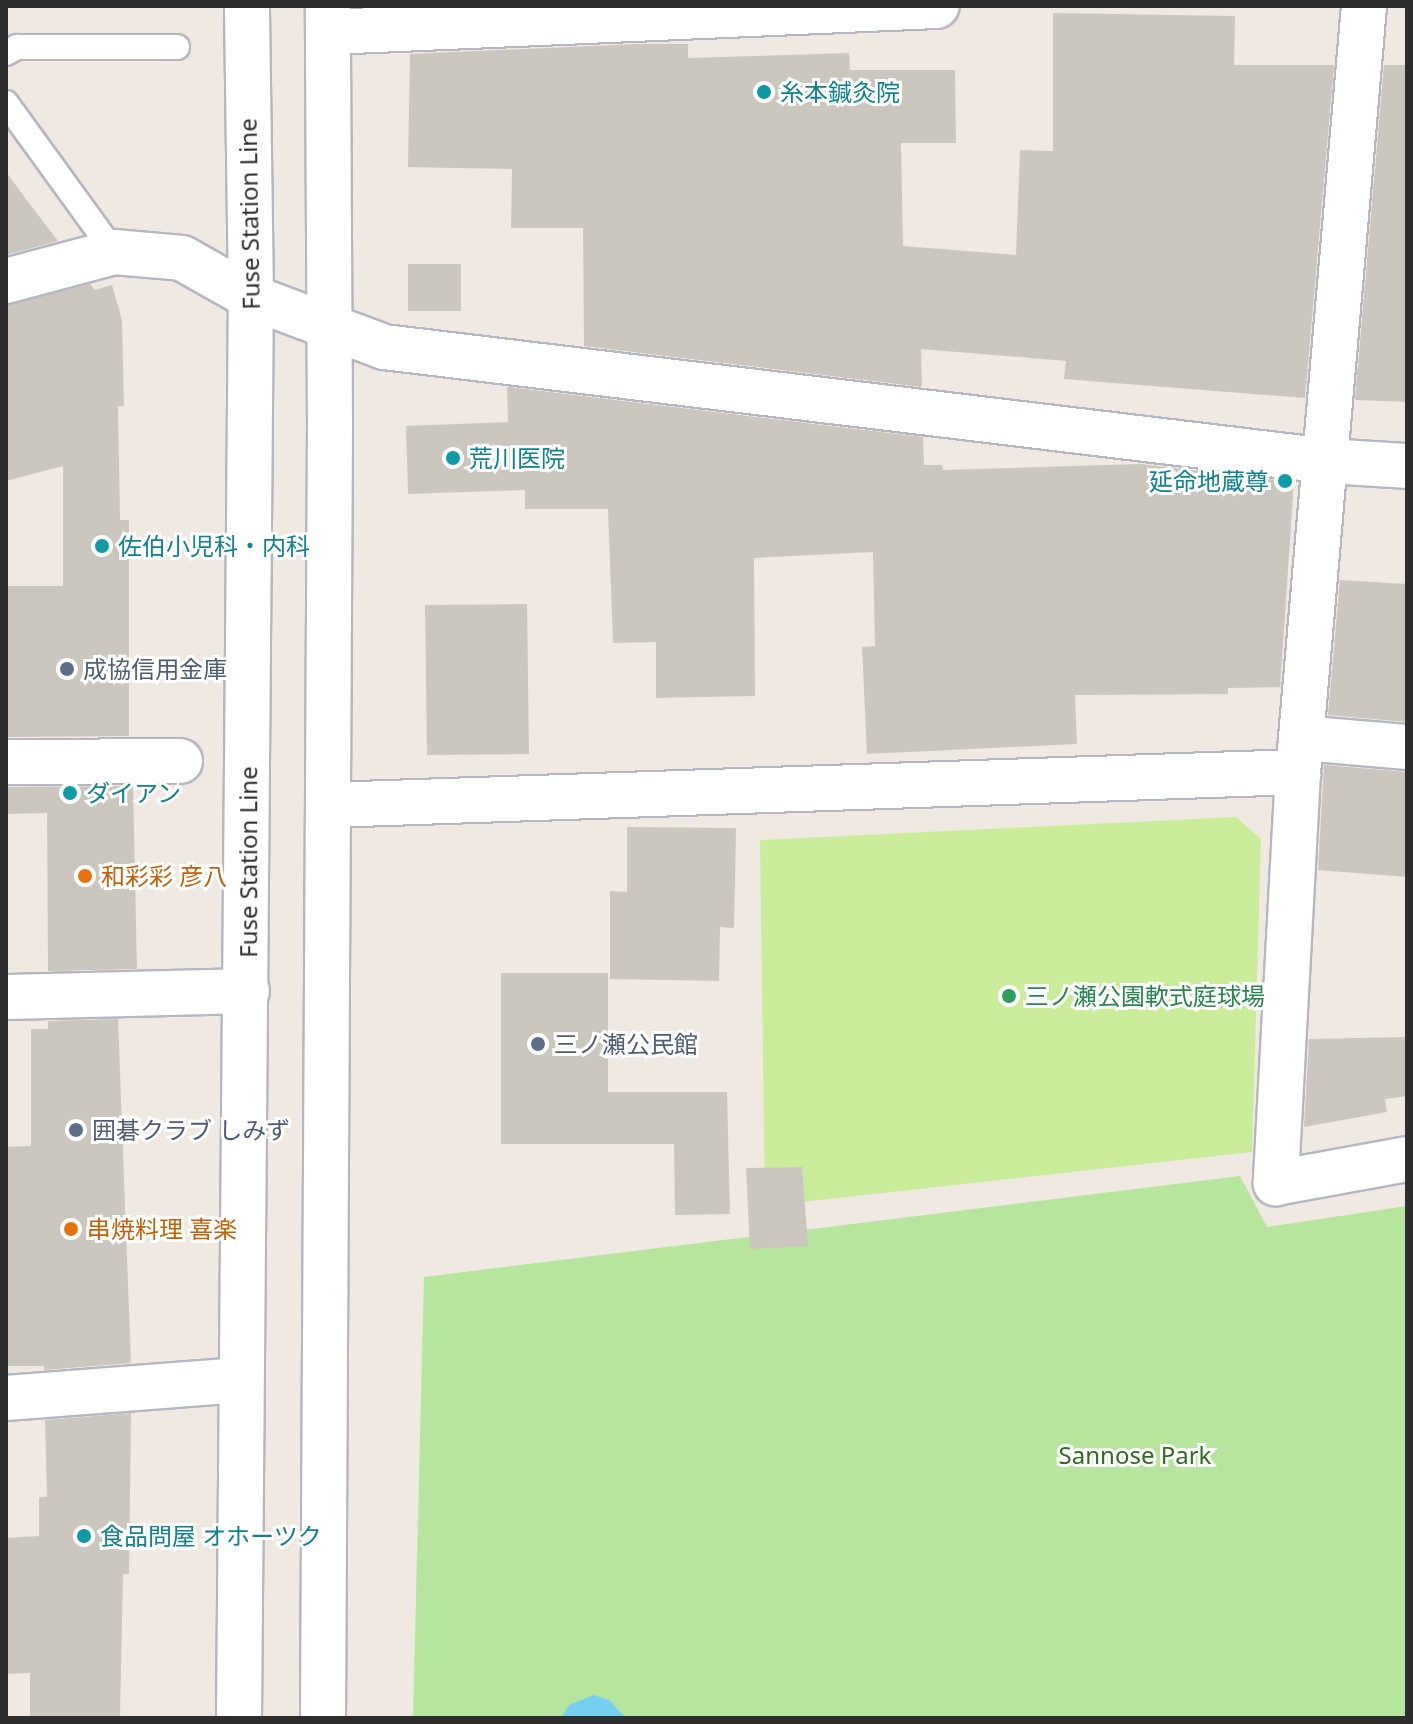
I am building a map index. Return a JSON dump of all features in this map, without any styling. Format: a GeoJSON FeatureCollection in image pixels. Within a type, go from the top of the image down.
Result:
{"type":"FeatureCollection","features":[{"type":"Feature","properties":{"kind":"street","name":"Fuse Station Line"},"geometry":{"type":"LineString","coordinates":[[239,1718],[251,297],[247,6]]}},
{"type":"Feature","properties":{"kind":"street"},"geometry":{"type":"LineString","coordinates":[[323,1718],[329,805],[328,19],[936,6]]}},
{"type":"Feature","properties":{"kind":"street"},"geometry":{"type":"LineString","coordinates":[[1364,6],[1300,755],[1276,1183],[1407,1159]]}},
{"type":"Feature","properties":{"kind":"street"},"geometry":{"type":"LineString","coordinates":[[6,281],[114,252],[182,258],[251,297],[384,347],[1327,461],[1407,466]]}},
{"type":"Feature","properties":{"kind":"street"},"geometry":{"type":"LineString","coordinates":[[329,805],[1407,747]]}},
{"type":"Feature","properties":{"kind":"street"},"geometry":{"type":"LineString","coordinates":[[6,762],[180,761]]}},
{"type":"Feature","properties":{"kind":"street"},"geometry":{"type":"LineString","coordinates":[[6,997],[247,991]]}},
{"type":"Feature","properties":{"kind":"street"},"geometry":{"type":"LineString","coordinates":[[6,1398],[241,1380]]}},
{"type":"Feature","properties":{"kind":"lane"},"geometry":{"type":"LineString","coordinates":[[6,53],[17,47],[177,47]]}},
{"type":"Feature","properties":{"kind":"lane"},"geometry":{"type":"LineString","coordinates":[[6,103],[114,252]]}},
{"type":"Feature","properties":{"kind":"green space","name":"三ノ瀬公園軟式庭球場"},"geometry":{"type":"Polygon","coordinates":[[[1236,817],[1261,839],[1252,1152],[765,1206],[760,840],[1236,817]]]}},
{"type":"Feature","properties":{"kind":"green space","name":"Sannose Park"},"geometry":{"type":"Polygon","coordinates":[[[1240,1176],[1267,1227],[1407,1206],[1407,1718],[413,1718],[424,1277],[1240,1176]]]}},
{"type":"Feature","properties":{"kind":"water"},"geometry":{"type":"Polygon","coordinates":[[[594,1695],[609,1700],[626,1718],[561,1718],[569,1705],[594,1695]]]}},
{"type":"Feature","properties":{"kind":"building"},"geometry":{"type":"Polygon","coordinates":[[[1053,13],[1235,16],[1234,65],[1334,65],[1305,398],[1064,379],[1066,361],[921,349],[922,387],[584,346],[583,228],[511,228],[512,169],[408,167],[410,54],[637,44],[688,44],[688,58],[849,53],[850,70],[955,70],[956,143],[901,143],[903,246],[1016,255],[1020,150],[1053,151],[1053,13]]]}},
{"type":"Feature","properties":{"kind":"building"},"geometry":{"type":"Polygon","coordinates":[[[1384,65],[1407,65],[1407,402],[1355,400],[1384,65]]]}},
{"type":"Feature","properties":{"kind":"building"},"geometry":{"type":"Polygon","coordinates":[[[6,172],[26,199],[58,241],[6,255],[6,172]]]}},
{"type":"Feature","properties":{"kind":"building"},"geometry":{"type":"Polygon","coordinates":[[[408,264],[461,264],[461,311],[408,311],[408,264]]]}},
{"type":"Feature","properties":{"kind":"building"},"geometry":{"type":"Polygon","coordinates":[[[90,284],[95,290],[112,285],[122,320],[124,406],[118,406],[120,520],[129,520],[129,736],[6,737],[6,586],[63,586],[63,466],[6,481],[6,305],[90,284]]]}},
{"type":"Feature","properties":{"kind":"building"},"geometry":{"type":"Polygon","coordinates":[[[507,387],[923,437],[924,465],[942,465],[943,470],[1140,464],[1294,482],[1280,687],[1228,688],[1228,694],[1075,695],[1077,744],[867,754],[862,647],[875,646],[873,552],[754,558],[755,696],[656,698],[656,642],[613,643],[608,509],[525,509],[525,490],[408,494],[406,426],[508,422],[507,387]]]}},
{"type":"Feature","properties":{"kind":"building"},"geometry":{"type":"Polygon","coordinates":[[[1340,580],[1407,584],[1407,722],[1328,715],[1340,580]]]}},
{"type":"Feature","properties":{"kind":"building"},"geometry":{"type":"Polygon","coordinates":[[[527,604],[529,754],[427,755],[425,605],[527,604]]]}},
{"type":"Feature","properties":{"kind":"building"},"geometry":{"type":"Polygon","coordinates":[[[1324,765],[1407,772],[1407,877],[1318,870],[1324,765]]]}},
{"type":"Feature","properties":{"kind":"building"},"geometry":{"type":"Polygon","coordinates":[[[133,786],[137,969],[48,971],[47,813],[6,814],[6,787],[133,786]]]}},
{"type":"Feature","properties":{"kind":"building"},"geometry":{"type":"Polygon","coordinates":[[[627,827],[736,828],[734,928],[720,927],[719,981],[610,979],[610,891],[627,892],[627,827]]]}},
{"type":"Feature","properties":{"kind":"building"},"geometry":{"type":"Polygon","coordinates":[[[501,973],[608,973],[608,1092],[727,1092],[730,1214],[675,1215],[674,1144],[501,1144],[501,973]]]}},
{"type":"Feature","properties":{"kind":"building"},"geometry":{"type":"Polygon","coordinates":[[[118,1019],[131,1363],[44,1370],[44,1366],[6,1366],[6,1147],[31,1146],[31,1029],[48,1029],[48,1021],[118,1019]]]}},
{"type":"Feature","properties":{"kind":"building"},"geometry":{"type":"Polygon","coordinates":[[[1407,1037],[1407,1096],[1385,1099],[1387,1112],[1304,1127],[1309,1039],[1407,1037]]]}},
{"type":"Feature","properties":{"kind":"building"},"geometry":{"type":"Polygon","coordinates":[[[802,1167],[808,1246],[750,1249],[746,1168],[802,1167]]]}},
{"type":"Feature","properties":{"kind":"building"},"geometry":{"type":"Polygon","coordinates":[[[131,1413],[129,1574],[123,1574],[120,1718],[30,1718],[30,1673],[6,1674],[6,1538],[39,1536],[39,1497],[47,1497],[45,1420],[131,1413]]]}},
{"type":"Feature","properties":{"kind":"place","name":"糸本鍼灸院"},"geometry":{"type":"Point","coordinates":[764,92]}},
{"type":"Feature","properties":{"kind":"place","name":"荒川医院"},"geometry":{"type":"Point","coordinates":[453,458]}},
{"type":"Feature","properties":{"kind":"place","name":"延命地蔵尊"},"geometry":{"type":"Point","coordinates":[1285,481]}},
{"type":"Feature","properties":{"kind":"place","name":"佐伯小児科・内科"},"geometry":{"type":"Point","coordinates":[102,546]}},
{"type":"Feature","properties":{"kind":"place","name":"成協信用金庫"},"geometry":{"type":"Point","coordinates":[67,669]}},
{"type":"Feature","properties":{"kind":"place","name":"ダイアン"},"geometry":{"type":"Point","coordinates":[70,793]}},
{"type":"Feature","properties":{"kind":"place","name":"和彩彩 彦八"},"geometry":{"type":"Point","coordinates":[85,876]}},
{"type":"Feature","properties":{"kind":"place","name":"三ノ瀬公園軟式庭球場"},"geometry":{"type":"Point","coordinates":[1009,996]}},
{"type":"Feature","properties":{"kind":"place","name":"三ノ瀬公民館"},"geometry":{"type":"Point","coordinates":[538,1044]}},
{"type":"Feature","properties":{"kind":"place","name":"囲碁クラブ しみず"},"geometry":{"type":"Point","coordinates":[76,1130]}},
{"type":"Feature","properties":{"kind":"place","name":"串焼料理 喜楽"},"geometry":{"type":"Point","coordinates":[71,1229]}},
{"type":"Feature","properties":{"kind":"place","name":"食品問屋 オホーツク"},"geometry":{"type":"Point","coordinates":[84,1536]}}]}
